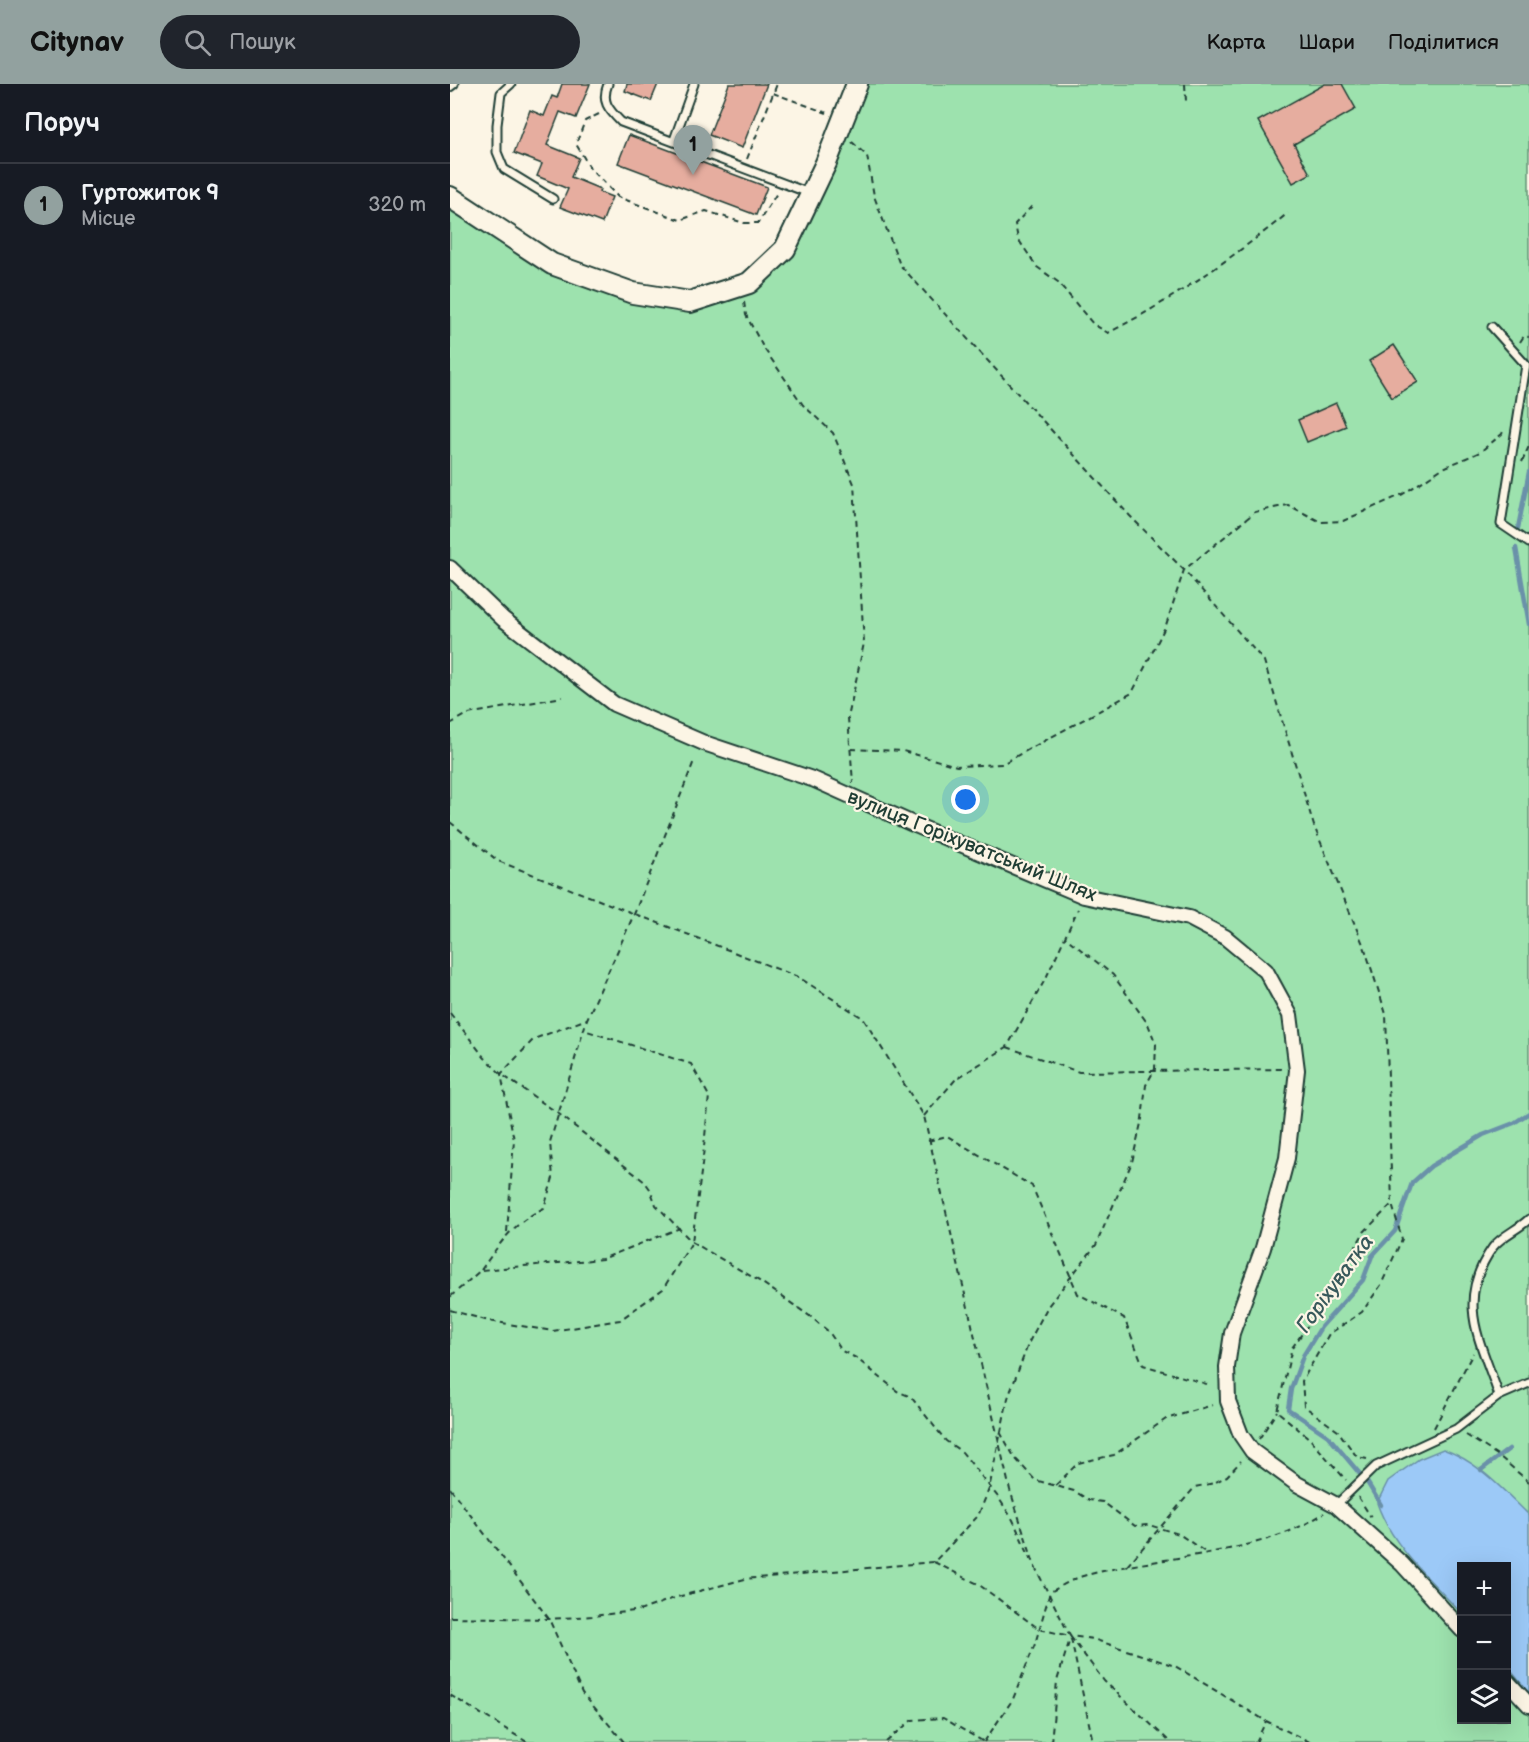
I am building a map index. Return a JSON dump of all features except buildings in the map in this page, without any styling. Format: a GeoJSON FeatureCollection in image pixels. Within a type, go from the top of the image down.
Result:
{"type":"FeatureCollection","features":[{"type":"Feature","properties":{"kind":"street"},"geometry":{"type":"LineString","coordinates":[[450,197],[552,264],[633,293],[690,302],[749,283],[784,249],[811,194],[857,84]]}},
{"type":"Feature","properties":{"kind":"street","name":"вулиця Горіхуватський Шлях"},"geometry":{"type":"LineString","coordinates":[[450,568],[503,619],[614,704],[704,743],[815,780],[1084,896],[1189,918],[1225,937],[1266,971],[1290,1015],[1297,1070],[1287,1158],[1263,1248],[1232,1333],[1227,1367],[1228,1401],[1248,1455],[1336,1505],[1402,1564],[1457,1626]]}},
{"type":"Feature","properties":{"kind":"street"},"geometry":{"type":"LineString","coordinates":[[1511,1685],[1529,1705]]}},
{"type":"Feature","properties":{"kind":"lane"},"geometry":{"type":"LineString","coordinates":[[450,87],[454,84]]}},
{"type":"Feature","properties":{"kind":"lane"},"geometry":{"type":"LineString","coordinates":[[500,84],[497,152],[504,169],[553,199]]}},
{"type":"Feature","properties":{"kind":"lane"},"geometry":{"type":"LineString","coordinates":[[501,93],[511,84]]}},
{"type":"Feature","properties":{"kind":"lane"},"geometry":{"type":"LineString","coordinates":[[608,84],[603,96],[608,109],[621,122],[674,140],[811,194]]}},
{"type":"Feature","properties":{"kind":"lane"},"geometry":{"type":"LineString","coordinates":[[674,140],[694,84]]}},
{"type":"Feature","properties":{"kind":"lane"},"geometry":{"type":"LineString","coordinates":[[1492,327],[1526,365],[1501,524],[1529,543]]}},
{"type":"Feature","properties":{"kind":"lane"},"geometry":{"type":"LineString","coordinates":[[1499,1396],[1472,1318],[1472,1294],[1480,1270],[1494,1245],[1529,1219]]}},
{"type":"Feature","properties":{"kind":"lane"},"geometry":{"type":"LineString","coordinates":[[1336,1505],[1376,1466],[1456,1429],[1499,1396],[1529,1383]]}},
{"type":"Feature","properties":{"kind":"path"},"geometry":{"type":"LineString","coordinates":[[744,167],[777,84]]}},
{"type":"Feature","properties":{"kind":"path"},"geometry":{"type":"LineString","coordinates":[[1185,84],[1186,101]]}},
{"type":"Feature","properties":{"kind":"path"},"geometry":{"type":"LineString","coordinates":[[773,93],[834,115]]}},
{"type":"Feature","properties":{"kind":"path"},"geometry":{"type":"LineString","coordinates":[[608,109],[585,121],[576,144],[590,168],[618,197],[680,220],[706,211],[744,222],[758,223],[784,183]]}},
{"type":"Feature","properties":{"kind":"path"},"geometry":{"type":"LineString","coordinates":[[837,135],[851,141],[867,156],[874,196],[900,265],[1130,516],[1184,570],[1264,661],[1314,826],[1365,949],[1386,1014],[1392,1204],[1401,1238],[1381,1285],[1362,1312],[1329,1334],[1302,1381],[1304,1406],[1338,1431],[1357,1457],[1385,1462]]}},
{"type":"Feature","properties":{"kind":"path"},"geometry":{"type":"LineString","coordinates":[[1032,206],[1014,224],[1018,239],[1036,267],[1058,282],[1093,324],[1108,333],[1153,310],[1228,261],[1288,213]]}},
{"type":"Feature","properties":{"kind":"path"},"geometry":{"type":"LineString","coordinates":[[742,285],[746,315],[803,405],[833,433],[854,484],[864,643],[849,718],[854,798]]}},
{"type":"Feature","properties":{"kind":"path"},"geometry":{"type":"LineString","coordinates":[[851,749],[903,751],[957,766],[1002,764],[1132,693],[1166,625],[1184,570],[1255,512],[1288,505],[1321,522],[1343,521],[1403,494],[1441,469],[1480,452],[1502,434],[1507,424]]}},
{"type":"Feature","properties":{"kind":"path"},"geometry":{"type":"LineString","coordinates":[[450,724],[468,714],[562,697]]}},
{"type":"Feature","properties":{"kind":"path"},"geometry":{"type":"LineString","coordinates":[[450,1297],[482,1270],[506,1234],[523,1218],[544,1209],[553,1178],[550,1142],[587,1019],[635,912],[694,761]]}},
{"type":"Feature","properties":{"kind":"path"},"geometry":{"type":"LineString","coordinates":[[450,822],[498,861],[635,912],[798,977],[863,1018],[924,1116],[928,1141],[999,1431],[1010,1490],[1035,1567]]}},
{"type":"Feature","properties":{"kind":"path"},"geometry":{"type":"LineString","coordinates":[[924,1116],[956,1079],[1007,1047],[1046,978],[1080,906]]}},
{"type":"Feature","properties":{"kind":"path"},"geometry":{"type":"LineString","coordinates":[[934,1562],[978,1516],[988,1488],[999,1431],[1029,1342],[1048,1306],[1096,1245],[1132,1162],[1142,1119],[1146,1085],[1155,1069],[1156,1044],[1148,1024],[1113,975],[1065,938]]}},
{"type":"Feature","properties":{"kind":"path"},"geometry":{"type":"LineString","coordinates":[[450,1012],[484,1057],[501,1074],[559,1114],[645,1182],[656,1205],[681,1228],[692,1242],[761,1282],[811,1317],[829,1332],[842,1351],[856,1358],[897,1391],[911,1397],[946,1441],[962,1452],[1013,1520],[1070,1636],[1093,1742]]}},
{"type":"Feature","properties":{"kind":"path"},"geometry":{"type":"LineString","coordinates":[[501,1074],[534,1040],[587,1019]]}},
{"type":"Feature","properties":{"kind":"path"},"geometry":{"type":"LineString","coordinates":[[450,1310],[489,1321],[554,1332],[620,1320],[663,1289],[692,1242],[709,1096],[691,1064],[584,1030]]}},
{"type":"Feature","properties":{"kind":"path"},"geometry":{"type":"LineString","coordinates":[[1007,1047],[1079,1072],[1155,1069],[1284,1069]]}},
{"type":"Feature","properties":{"kind":"path"},"geometry":{"type":"LineString","coordinates":[[501,1074],[514,1140],[506,1234]]}},
{"type":"Feature","properties":{"kind":"path"},"geometry":{"type":"LineString","coordinates":[[928,1141],[947,1136],[1032,1186],[1078,1294],[1124,1318],[1143,1365],[1210,1385]]}},
{"type":"Feature","properties":{"kind":"path"},"geometry":{"type":"LineString","coordinates":[[1126,1567],[1195,1487],[1220,1479],[1248,1455],[1277,1411],[1292,1348],[1327,1298],[1364,1232],[1392,1204]]}},
{"type":"Feature","properties":{"kind":"path"},"geometry":{"type":"LineString","coordinates":[[482,1270],[602,1259],[681,1228]]}},
{"type":"Feature","properties":{"kind":"path"},"geometry":{"type":"LineString","coordinates":[[1426,1443],[1480,1340]]}},
{"type":"Feature","properties":{"kind":"path"},"geometry":{"type":"LineString","coordinates":[[1055,1486],[1078,1463],[1114,1455],[1166,1419],[1213,1405]]}},
{"type":"Feature","properties":{"kind":"path"},"geometry":{"type":"LineString","coordinates":[[1277,1411],[1310,1439],[1353,1489]]}},
{"type":"Feature","properties":{"kind":"path"},"geometry":{"type":"LineString","coordinates":[[1456,1429],[1499,1456],[1529,1482]]}},
{"type":"Feature","properties":{"kind":"path"},"geometry":{"type":"LineString","coordinates":[[999,1431],[1015,1458],[1035,1480],[1074,1491],[1089,1500],[1103,1502],[1135,1526],[1161,1528],[1179,1534],[1205,1552]]}},
{"type":"Feature","properties":{"kind":"path"},"geometry":{"type":"LineString","coordinates":[[450,1488],[549,1619],[582,1693],[624,1742]]}},
{"type":"Feature","properties":{"kind":"path"},"geometry":{"type":"LineString","coordinates":[[886,1742],[912,1720],[943,1718],[984,1742],[1013,1699],[1040,1629],[1050,1592],[1081,1576],[1260,1542],[1292,1531],[1336,1505]]}},
{"type":"Feature","properties":{"kind":"path"},"geometry":{"type":"LineString","coordinates":[[450,1617],[549,1619],[642,1610],[677,1597],[745,1579],[934,1562],[978,1584],[1040,1629],[1093,1639],[1175,1666],[1266,1721],[1309,1742]]}},
{"type":"Feature","properties":{"kind":"path"},"geometry":{"type":"LineString","coordinates":[[1051,1742],[1057,1681],[1070,1636]]}},
{"type":"Feature","properties":{"kind":"path"},"geometry":{"type":"LineString","coordinates":[[1070,1636],[1104,1681],[1170,1742]]}},
{"type":"Feature","properties":{"kind":"path"},"geometry":{"type":"LineString","coordinates":[[450,1695],[527,1742]]}},
{"type":"Feature","properties":{"kind":"path"},"geometry":{"type":"LineString","coordinates":[[1256,1742],[1266,1721]]}},
{"type":"Feature","properties":{"kind":"green space"},"geometry":{"type":"Polygon","coordinates":[[[864,84],[1529,84],[1529,1742],[450,1742],[450,203],[548,269],[689,307],[791,251],[864,84]]]}},
{"type":"Feature","properties":{"kind":"water"},"geometry":{"type":"Polygon","coordinates":[[[1443,1449],[1468,1461],[1499,1486],[1529,1515],[1529,1693],[1511,1671],[1511,1562],[1457,1562],[1457,1609],[1402,1548],[1384,1519],[1377,1503],[1388,1481],[1419,1459],[1443,1449]]]}},
{"type":"Feature","properties":{"kind":"waterway","name":"Горіхуватка"},"geometry":{"type":"LineString","coordinates":[[1518,528],[1529,472]]}},
{"type":"Feature","properties":{"kind":"waterway","name":"Горіхуватка"},"geometry":{"type":"LineString","coordinates":[[1516,548],[1529,624]]}},
{"type":"Feature","properties":{"kind":"waterway","name":"Горіхуватка"},"geometry":{"type":"LineString","coordinates":[[1360,1474],[1328,1436],[1288,1409],[1291,1389],[1303,1356],[1321,1327],[1363,1280],[1372,1256],[1395,1231],[1412,1183],[1431,1166],[1483,1135],[1514,1123],[1529,1113]]}},
{"type":"Feature","properties":{"kind":"waterway"},"geometry":{"type":"LineString","coordinates":[[1481,1470],[1509,1449]]}},
{"type":"Feature","properties":{"kind":"waterway","name":"Горіхуватка"},"geometry":{"type":"LineString","coordinates":[[1367,1482],[1381,1505]]}},
{"type":"Feature","properties":{"kind":"place","name":"Гуртожиток 9"},"geometry":{"type":"Point","coordinates":[693,175]}}]}
